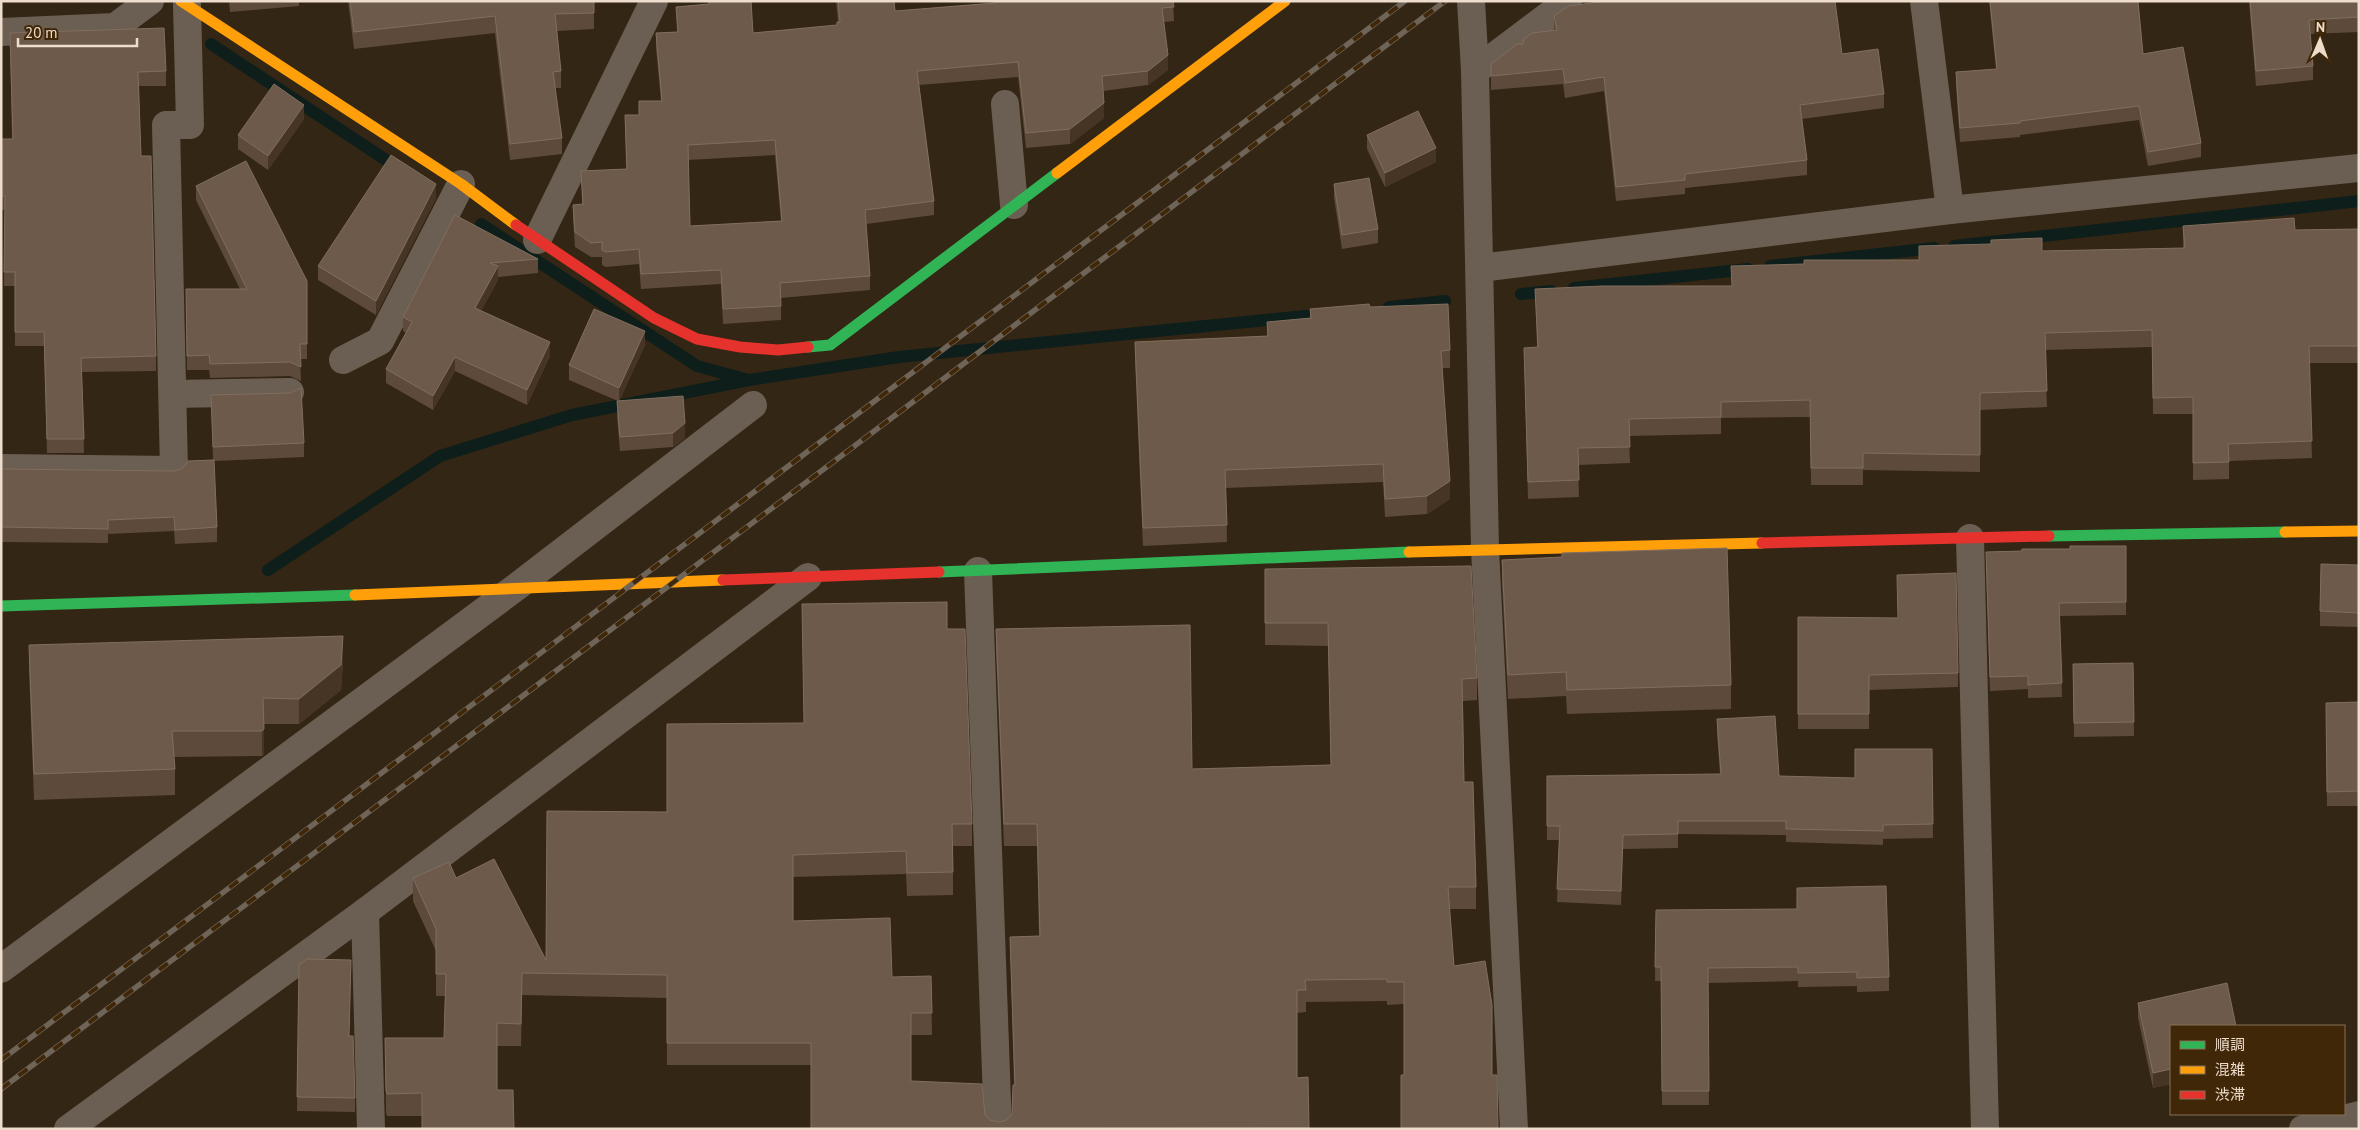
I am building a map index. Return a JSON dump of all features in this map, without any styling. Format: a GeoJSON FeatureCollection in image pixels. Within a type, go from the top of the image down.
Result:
{"type":"FeatureCollection","features":[{"type":"Feature","properties":{"kind":"street"},"geometry":{"type":"LineString","coordinates":[[1,32],[115,27],[150,1]]}},
{"type":"Feature","properties":{"kind":"street"},"geometry":{"type":"LineString","coordinates":[[537,240],[654,1]]}},
{"type":"Feature","properties":{"kind":"street"},"geometry":{"type":"LineString","coordinates":[[184,3],[461,184],[537,240],[654,318],[697,338],[740,347],[778,350],[830,345],[1285,1]]}},
{"type":"Feature","properties":{"kind":"street"},"geometry":{"type":"LineString","coordinates":[[1471,1],[1475,71],[1485,549],[1514,1129]]}},
{"type":"Feature","properties":{"kind":"street"},"geometry":{"type":"LineString","coordinates":[[1475,71],[1568,1]]}},
{"type":"Feature","properties":{"kind":"street"},"geometry":{"type":"LineString","coordinates":[[1924,1],[1950,210]]}},
{"type":"Feature","properties":{"kind":"street"},"geometry":{"type":"LineString","coordinates":[[1,468],[174,470],[166,125],[190,125],[184,3]]}},
{"type":"Feature","properties":{"kind":"street"},"geometry":{"type":"LineString","coordinates":[[1005,104],[1014,205]]}},
{"type":"Feature","properties":{"kind":"street"},"geometry":{"type":"LineString","coordinates":[[1480,268],[1950,210],[2359,168]]}},
{"type":"Feature","properties":{"kind":"street"},"geometry":{"type":"LineString","coordinates":[[343,360],[380,341],[461,184]]}},
{"type":"Feature","properties":{"kind":"street"},"geometry":{"type":"LineString","coordinates":[[172,394],[290,392]]}},
{"type":"Feature","properties":{"kind":"street"},"geometry":{"type":"LineString","coordinates":[[1,969],[515,588],[753,405]]}},
{"type":"Feature","properties":{"kind":"street"},"geometry":{"type":"LineString","coordinates":[[1,606],[978,571],[1485,549],[2213,532],[2359,531]]}},
{"type":"Feature","properties":{"kind":"street"},"geometry":{"type":"LineString","coordinates":[[1970,538],[1985,1129]]}},
{"type":"Feature","properties":{"kind":"street"},"geometry":{"type":"LineString","coordinates":[[978,571],[998,1129]]}},
{"type":"Feature","properties":{"kind":"street"},"geometry":{"type":"LineString","coordinates":[[68,1129],[365,912],[808,577]]}},
{"type":"Feature","properties":{"kind":"street"},"geometry":{"type":"LineString","coordinates":[[365,912],[371,1129]]}},
{"type":"Feature","properties":{"kind":"street"},"geometry":{"type":"LineString","coordinates":[[2304,1129],[2359,1115]]}},
{"type":"Feature","properties":{"kind":"building"},"geometry":{"type":"Polygon","coordinates":[[[350,1],[594,1],[594,13],[555,14],[561,71],[553,72],[562,138],[510,144],[495,16],[354,32],[350,1]]]}},
{"type":"Feature","properties":{"kind":"building"},"geometry":{"type":"Polygon","coordinates":[[[709,1],[751,1],[753,33],[837,25],[837,22],[840,22],[838,1],[894,1],[895,11],[995,3],[995,1],[1173,1],[1174,7],[1162,8],[1168,55],[1148,71],[1102,76],[1104,103],[1070,129],[1026,133],[1018,62],[917,71],[934,201],[865,210],[870,276],[780,283],[781,306],[723,309],[721,270],[641,274],[639,249],[606,252],[602,250],[602,242],[591,243],[575,232],[573,205],[583,204],[581,171],[627,169],[625,115],[639,115],[639,101],[662,101],[656,33],[678,32],[676,7],[709,4],[709,1]],[[775,140],[688,145],[690,226],[782,221],[775,140]]]}},
{"type":"Feature","properties":{"kind":"building"},"geometry":{"type":"Polygon","coordinates":[[[1599,1],[1835,1],[1842,54],[1878,49],[1884,94],[1800,105],[1807,160],[1685,174],[1685,180],[1616,187],[1604,77],[1565,83],[1563,69],[1491,76],[1491,64],[1517,44],[1523,44],[1524,39],[1532,33],[1557,30],[1554,16],[1568,6],[1599,1]]]}},
{"type":"Feature","properties":{"kind":"building"},"geometry":{"type":"Polygon","coordinates":[[[1990,1],[2138,1],[2143,54],[2183,47],[2201,143],[2148,152],[2139,106],[2020,121],[2020,123],[1960,128],[1956,72],[1997,69],[1990,1]]]}},
{"type":"Feature","properties":{"kind":"building"},"geometry":{"type":"Polygon","coordinates":[[[2250,1],[2359,1],[2359,17],[2309,20],[2313,66],[2256,71],[2250,1]]]}},
{"type":"Feature","properties":{"kind":"building"},"geometry":{"type":"Polygon","coordinates":[[[164,28],[166,71],[138,72],[141,156],[151,156],[156,356],[81,358],[84,439],[47,439],[44,332],[15,332],[15,272],[4,272],[5,196],[1,196],[1,139],[13,139],[10,33],[164,28]]]}},
{"type":"Feature","properties":{"kind":"building"},"geometry":{"type":"Polygon","coordinates":[[[274,84],[304,105],[268,156],[238,135],[274,84]]]}},
{"type":"Feature","properties":{"kind":"building"},"geometry":{"type":"Polygon","coordinates":[[[1418,111],[1436,148],[1385,173],[1367,135],[1418,111]]]}},
{"type":"Feature","properties":{"kind":"building"},"geometry":{"type":"Polygon","coordinates":[[[391,155],[436,184],[376,301],[318,266],[391,155]]]}},
{"type":"Feature","properties":{"kind":"building"},"geometry":{"type":"Polygon","coordinates":[[[246,161],[307,281],[307,344],[300,344],[301,367],[290,362],[210,364],[209,355],[187,356],[186,289],[247,289],[196,186],[246,161]]]}},
{"type":"Feature","properties":{"kind":"building"},"geometry":{"type":"Polygon","coordinates":[[[1369,178],[1378,229],[1342,235],[1334,184],[1369,178]]]}},
{"type":"Feature","properties":{"kind":"building"},"geometry":{"type":"Polygon","coordinates":[[[455,215],[538,259],[490,263],[498,266],[475,308],[550,342],[527,390],[455,357],[433,396],[386,369],[412,322],[403,317],[455,215]]]}},
{"type":"Feature","properties":{"kind":"building"},"geometry":{"type":"Polygon","coordinates":[[[2294,218],[2295,230],[2359,229],[2359,346],[2309,346],[2312,441],[2228,444],[2229,462],[2193,463],[2193,397],[2153,398],[2152,330],[2045,333],[2047,391],[1980,393],[1980,455],[1863,453],[1863,468],[1811,468],[1810,400],[1721,402],[1721,417],[1629,419],[1630,447],[1578,448],[1579,480],[1528,482],[1524,348],[1538,347],[1535,289],[1602,286],[1732,286],[1731,266],[1804,264],[1804,260],[1919,260],[1919,246],[1991,244],[1991,240],[2042,238],[2042,251],[2185,248],[2183,226],[2294,218]]]}},
{"type":"Feature","properties":{"kind":"building"},"geometry":{"type":"Polygon","coordinates":[[[1369,304],[1370,307],[1448,304],[1450,350],[1441,351],[1450,481],[1427,496],[1385,499],[1383,464],[1225,470],[1227,525],[1143,528],[1135,342],[1268,336],[1267,322],[1311,318],[1310,309],[1369,304]]]}},
{"type":"Feature","properties":{"kind":"building"},"geometry":{"type":"Polygon","coordinates":[[[594,309],[645,331],[619,388],[569,365],[594,309]]]}},
{"type":"Feature","properties":{"kind":"building"},"geometry":{"type":"Polygon","coordinates":[[[301,388],[304,443],[213,447],[211,395],[290,393],[301,388]]]}},
{"type":"Feature","properties":{"kind":"building"},"geometry":{"type":"Polygon","coordinates":[[[683,396],[685,423],[673,433],[620,437],[617,401],[683,396]]]}},
{"type":"Feature","properties":{"kind":"building"},"geometry":{"type":"Polygon","coordinates":[[[214,460],[217,527],[175,530],[174,517],[108,520],[108,529],[1,527],[1,469],[174,471],[182,469],[188,461],[214,460]]]}},
{"type":"Feature","properties":{"kind":"building"},"geometry":{"type":"Polygon","coordinates":[[[2070,546],[2126,546],[2126,602],[2059,603],[2062,683],[2028,685],[2028,676],[1990,677],[1986,552],[2022,551],[2022,549],[2070,549],[2070,546]]]}},
{"type":"Feature","properties":{"kind":"building"},"geometry":{"type":"Polygon","coordinates":[[[1727,548],[1731,685],[1567,690],[1566,672],[1508,675],[1502,560],[1562,557],[1562,553],[1727,548]]]}},
{"type":"Feature","properties":{"kind":"building"},"geometry":{"type":"Polygon","coordinates":[[[2321,564],[2359,565],[2359,613],[2320,611],[2321,564]]]}},
{"type":"Feature","properties":{"kind":"building"},"geometry":{"type":"Polygon","coordinates":[[[1471,566],[1477,678],[1462,679],[1464,782],[1473,782],[1476,887],[1448,887],[1454,966],[1485,961],[1492,1005],[1492,1075],[1497,1075],[1498,1129],[1401,1129],[1401,1075],[1404,1075],[1404,982],[1387,982],[1387,979],[1305,980],[1306,990],[1297,990],[1297,1078],[1308,1077],[1309,1128],[811,1129],[811,1043],[667,1043],[667,975],[522,973],[521,1024],[497,1023],[497,1090],[513,1090],[514,1129],[422,1129],[422,1093],[387,1094],[385,1038],[444,1038],[446,974],[436,974],[436,929],[413,878],[449,862],[456,878],[494,859],[546,960],[547,811],[667,812],[667,724],[804,723],[802,604],[947,602],[947,629],[965,629],[972,824],[952,824],[953,872],[907,873],[906,851],[793,855],[793,921],[890,918],[892,977],[931,976],[932,1013],[911,1013],[911,1081],[982,1084],[985,1115],[990,1120],[999,1122],[1007,1120],[1012,1114],[1013,1085],[1015,1085],[1010,937],[1040,936],[1037,824],[1004,824],[996,629],[1190,625],[1192,769],[1331,765],[1328,623],[1265,623],[1265,569],[1471,566]]]}},
{"type":"Feature","properties":{"kind":"building"},"geometry":{"type":"Polygon","coordinates":[[[1956,573],[1958,673],[1869,675],[1869,714],[1798,714],[1798,617],[1898,618],[1897,575],[1956,573]]]}},
{"type":"Feature","properties":{"kind":"building"},"geometry":{"type":"Polygon","coordinates":[[[343,636],[341,665],[299,699],[263,698],[264,729],[262,731],[172,731],[175,769],[34,774],[29,645],[343,636]]]}},
{"type":"Feature","properties":{"kind":"building"},"geometry":{"type":"Polygon","coordinates":[[[2133,663],[2134,722],[2074,723],[2073,664],[2133,663]]]}},
{"type":"Feature","properties":{"kind":"building"},"geometry":{"type":"Polygon","coordinates":[[[2359,702],[2359,791],[2327,792],[2326,703],[2359,702]]]}},
{"type":"Feature","properties":{"kind":"building"},"geometry":{"type":"Polygon","coordinates":[[[1775,716],[1779,776],[1855,778],[1855,749],[1932,749],[1933,824],[1883,825],[1883,831],[1786,829],[1786,821],[1678,821],[1678,834],[1623,835],[1621,891],[1557,889],[1560,826],[1547,826],[1547,776],[1721,774],[1717,719],[1775,716]]]}},
{"type":"Feature","properties":{"kind":"building"},"geometry":{"type":"Polygon","coordinates":[[[1886,886],[1889,977],[1857,978],[1857,972],[1798,973],[1798,967],[1708,968],[1709,1091],[1662,1091],[1661,967],[1655,967],[1656,910],[1797,909],[1797,888],[1886,886]]]}},
{"type":"Feature","properties":{"kind":"building"},"geometry":{"type":"Polygon","coordinates":[[[307,959],[351,960],[349,1036],[353,1036],[355,1098],[297,1097],[299,965],[307,959]]]}},
{"type":"Feature","properties":{"kind":"building"},"geometry":{"type":"Polygon","coordinates":[[[2227,983],[2236,1025],[2170,1025],[2170,1069],[2153,1073],[2138,1003],[2227,983]]]}},
{"type":"Feature","properties":{"kind":"waterway"},"geometry":{"type":"LineString","coordinates":[[211,44],[401,170]]}},
{"type":"Feature","properties":{"kind":"waterway"},"geometry":{"type":"LineString","coordinates":[[1954,246],[2359,201]]}},
{"type":"Feature","properties":{"kind":"waterway"},"geometry":{"type":"LineString","coordinates":[[481,224],[697,366],[745,379]]}},
{"type":"Feature","properties":{"kind":"waterway"},"geometry":{"type":"LineString","coordinates":[[1770,266],[1934,248]]}},
{"type":"Feature","properties":{"kind":"waterway"},"geometry":{"type":"LineString","coordinates":[[1574,288],[1748,269]]}},
{"type":"Feature","properties":{"kind":"waterway"},"geometry":{"type":"LineString","coordinates":[[1521,294],[1551,291]]}},
{"type":"Feature","properties":{"kind":"waterway"},"geometry":{"type":"LineString","coordinates":[[1389,307],[1445,301]]}},
{"type":"Feature","properties":{"kind":"waterway"},"geometry":{"type":"LineString","coordinates":[[268,570],[440,456],[572,415],[749,380],[899,357],[1325,314]]}},
{"type":"Feature","properties":{"kind":"railway"},"geometry":{"type":"LineString","coordinates":[[1,1060],[1405,1]]}},
{"type":"Feature","properties":{"kind":"railway"},"geometry":{"type":"LineString","coordinates":[[1,1089],[1445,1]]}},
{"type":"Feature","properties":{"kind":"traffic: fast"},"geometry":{"type":"LineString","coordinates":[[808,347],[830,345],[1057,173]]}},
{"type":"Feature","properties":{"kind":"traffic: fast"},"geometry":{"type":"LineString","coordinates":[[2049,536],[2285,532]]}},
{"type":"Feature","properties":{"kind":"traffic: fast"},"geometry":{"type":"LineString","coordinates":[[939,572],[1409,552]]}},
{"type":"Feature","properties":{"kind":"traffic: fast"},"geometry":{"type":"LineString","coordinates":[[1,606],[355,595]]}},
{"type":"Feature","properties":{"kind":"traffic: slow"},"geometry":{"type":"LineString","coordinates":[[181,1],[461,184],[516,225]]}},
{"type":"Feature","properties":{"kind":"traffic: slow"},"geometry":{"type":"LineString","coordinates":[[1057,173],[1285,1]]}},
{"type":"Feature","properties":{"kind":"traffic: slow"},"geometry":{"type":"LineString","coordinates":[[2285,532],[2359,531]]}},
{"type":"Feature","properties":{"kind":"traffic: slow"},"geometry":{"type":"LineString","coordinates":[[1409,552],[1762,543]]}},
{"type":"Feature","properties":{"kind":"traffic: slow"},"geometry":{"type":"LineString","coordinates":[[355,595],[723,580]]}},
{"type":"Feature","properties":{"kind":"traffic: jam"},"geometry":{"type":"LineString","coordinates":[[516,225],[654,318],[697,339],[740,347],[778,350],[808,347]]}},
{"type":"Feature","properties":{"kind":"traffic: jam"},"geometry":{"type":"LineString","coordinates":[[1762,543],[2049,536]]}},
{"type":"Feature","properties":{"kind":"traffic: jam"},"geometry":{"type":"LineString","coordinates":[[723,580],[939,572]]}}]}
